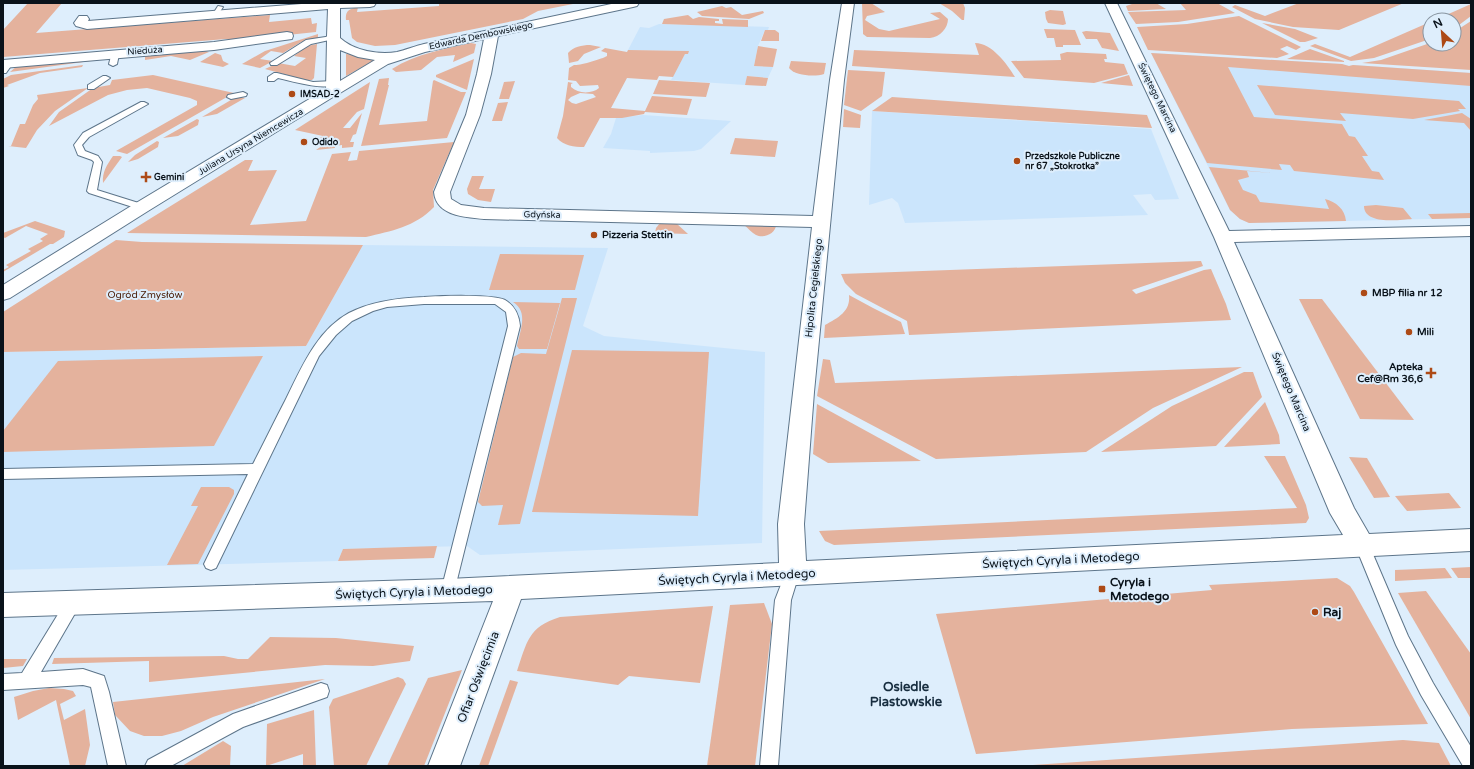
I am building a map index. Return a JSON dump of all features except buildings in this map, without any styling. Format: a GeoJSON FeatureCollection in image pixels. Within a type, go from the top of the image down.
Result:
{"type":"FeatureCollection","features":[{"type":"Feature","properties":{"kind":"street"},"geometry":{"type":"LineString","coordinates":[[83,19],[80,23],[87,25],[218,11],[290,6],[370,3]]}},
{"type":"Feature","properties":{"kind":"street","name":"Edwarda Dembowskiego"},"geometry":{"type":"LineString","coordinates":[[332,38],[340,45],[356,52],[398,56],[633,3]]}},
{"type":"Feature","properties":{"kind":"street","name":"Hipolita Cegielskiego"},"geometry":{"type":"LineString","coordinates":[[792,574],[793,550],[791,524],[795,469],[821,222],[848,3]]}},
{"type":"Feature","properties":{"kind":"street","name":"Świętego Marcina"},"geometry":{"type":"LineString","coordinates":[[1111,3],[1223,237],[1343,513],[1362,546]]}},
{"type":"Feature","properties":{"kind":"street"},"geometry":{"type":"LineString","coordinates":[[333,88],[332,38],[334,5]]}},
{"type":"Feature","properties":{"kind":"street"},"geometry":{"type":"LineString","coordinates":[[131,21],[139,7]]}},
{"type":"Feature","properties":{"kind":"street","name":"Gdyńska"},"geometry":{"type":"LineString","coordinates":[[492,34],[484,74],[473,115],[442,192],[441,196],[447,205],[461,211],[500,214],[821,222]]}},
{"type":"Feature","properties":{"kind":"street","name":"Nieduża"},"geometry":{"type":"LineString","coordinates":[[5,66],[114,59],[287,36]]}},
{"type":"Feature","properties":{"kind":"street","name":"Juliana Ursyna Niemcewicza"},"geometry":{"type":"LineString","coordinates":[[3,294],[333,88],[384,61],[398,56]]}},
{"type":"Feature","properties":{"kind":"street"},"geometry":{"type":"LineString","coordinates":[[1223,237],[1471,231]]}},
{"type":"Feature","properties":{"kind":"street","name":"Świętych Cyryla i Metodego"},"geometry":{"type":"LineString","coordinates":[[3,605],[448,591],[1471,540]]}},
{"type":"Feature","properties":{"kind":"street","name":"Ofiar Oświęcimia"},"geometry":{"type":"LineString","coordinates":[[444,766],[512,588]]}},
{"type":"Feature","properties":{"kind":"lane"},"geometry":{"type":"LineString","coordinates":[[274,63],[309,42],[332,38]]}},
{"type":"Feature","properties":{"kind":"lane"},"geometry":{"type":"LineString","coordinates":[[270,78],[277,75],[333,88]]}},
{"type":"Feature","properties":{"kind":"lane"},"geometry":{"type":"LineString","coordinates":[[91,87],[106,78]]}},
{"type":"Feature","properties":{"kind":"lane"},"geometry":{"type":"LineString","coordinates":[[230,97],[243,94]]}},
{"type":"Feature","properties":{"kind":"lane"},"geometry":{"type":"LineString","coordinates":[[92,191],[98,162],[95,158],[81,153],[78,145],[86,135],[144,104]]}},
{"type":"Feature","properties":{"kind":"lane"},"geometry":{"type":"LineString","coordinates":[[81,186],[142,207]]}},
{"type":"Feature","properties":{"kind":"lane"},"geometry":{"type":"LineString","coordinates":[[211,564],[314,354],[335,331],[353,316],[378,306],[400,301],[496,301],[505,304],[514,316],[514,326],[448,591]]}},
{"type":"Feature","properties":{"kind":"lane"},"geometry":{"type":"LineString","coordinates":[[3,474],[258,469]]}},
{"type":"Feature","properties":{"kind":"lane"},"geometry":{"type":"LineString","coordinates":[[1362,546],[1402,640],[1427,690],[1471,763]]}},
{"type":"Feature","properties":{"kind":"lane"},"geometry":{"type":"LineString","coordinates":[[769,766],[783,600],[792,574]]}},
{"type":"Feature","properties":{"kind":"lane"},"geometry":{"type":"LineString","coordinates":[[27,680],[73,603]]}},
{"type":"Feature","properties":{"kind":"lane"},"geometry":{"type":"LineString","coordinates":[[5,683],[27,680],[83,677],[98,681],[116,766]]}},
{"type":"Feature","properties":{"kind":"lane"},"geometry":{"type":"LineString","coordinates":[[154,766],[232,724],[321,691]]}},
{"type":"Feature","properties":{"kind":"shaded area"},"geometry":{"type":"Polygon","coordinates":[[[659,24],[769,27],[768,30],[765,30],[758,46],[754,66],[773,67],[768,78],[747,76],[745,85],[671,80],[685,54],[689,51],[628,50],[640,27],[649,28],[659,24]]]}},
{"type":"Feature","properties":{"kind":"shaded area"},"geometry":{"type":"Polygon","coordinates":[[[1151,53],[1471,73],[1471,218],[1261,223],[1249,223],[1240,219],[1230,210],[1151,53]]]}},
{"type":"Feature","properties":{"kind":"shaded area","name":"Przedszkole Publiczne nr 67 „Stokrotka”"},"geometry":{"type":"Polygon","coordinates":[[[872,111],[1151,129],[1179,199],[1155,200],[1151,194],[1133,195],[1148,215],[905,223],[898,203],[892,198],[869,205],[872,111]]]}},
{"type":"Feature","properties":{"kind":"shaded area"},"geometry":{"type":"Polygon","coordinates":[[[643,115],[731,121],[701,149],[694,151],[650,153],[650,151],[603,148],[611,134],[616,118],[643,115]]]}},
{"type":"Feature","properties":{"kind":"shaded area"},"geometry":{"type":"Polygon","coordinates":[[[363,245],[608,248],[583,326],[604,336],[765,352],[762,543],[480,555],[467,546],[343,549],[338,561],[3,570],[3,352],[306,346],[363,245]]]}},
{"type":"Feature","properties":{"kind":"green space"},"geometry":{"type":"Polygon","coordinates":[[[28,3],[62,3],[36,33],[270,15],[269,22],[311,18],[312,24],[317,23],[316,32],[240,40],[226,39],[3,57],[3,30],[28,3]]]}},
{"type":"Feature","properties":{"kind":"green space"},"geometry":{"type":"Polygon","coordinates":[[[439,3],[578,3],[538,11],[523,19],[395,45],[375,46],[357,42],[352,38],[349,20],[346,20],[347,12],[358,7],[357,12],[439,6],[439,3]]]}},
{"type":"Feature","properties":{"kind":"green space"},"geometry":{"type":"Polygon","coordinates":[[[862,3],[871,3],[885,12],[867,16],[865,20],[879,29],[889,31],[940,19],[930,13],[940,12],[948,19],[948,22],[945,29],[940,34],[930,38],[867,37],[863,34],[862,3]]]}},
{"type":"Feature","properties":{"kind":"green space"},"geometry":{"type":"Polygon","coordinates":[[[939,3],[963,3],[965,8],[964,20],[962,20],[952,11],[939,3]]]}},
{"type":"Feature","properties":{"kind":"green space"},"geometry":{"type":"Polygon","coordinates":[[[1135,3],[1156,3],[1166,9],[1128,11],[1126,6],[1135,3]]]}},
{"type":"Feature","properties":{"kind":"green space"},"geometry":{"type":"Polygon","coordinates":[[[1180,3],[1217,3],[1235,13],[1178,22],[1136,24],[1128,12],[1186,10],[1180,3]]]}},
{"type":"Feature","properties":{"kind":"green space"},"geometry":{"type":"Polygon","coordinates":[[[1299,3],[1404,3],[1339,30],[1293,27],[1255,19],[1232,7],[1235,5],[1265,16],[1299,3]]]}},
{"type":"Feature","properties":{"kind":"green space"},"geometry":{"type":"Polygon","coordinates":[[[1471,4],[1471,16],[1462,23],[1462,12],[1453,12],[1471,4]]]}},
{"type":"Feature","properties":{"kind":"green space"},"geometry":{"type":"Polygon","coordinates":[[[722,6],[726,8],[731,7],[742,15],[763,11],[764,13],[749,19],[702,16],[697,12],[722,6]]]}},
{"type":"Feature","properties":{"kind":"green space"},"geometry":{"type":"Polygon","coordinates":[[[1050,10],[1063,11],[1066,24],[1048,23],[1045,12],[1050,10]]]}},
{"type":"Feature","properties":{"kind":"green space"},"geometry":{"type":"Polygon","coordinates":[[[688,15],[693,19],[699,17],[719,19],[719,21],[715,21],[715,23],[723,24],[722,19],[748,20],[748,27],[662,24],[664,19],[688,15]]]}},
{"type":"Feature","properties":{"kind":"green space"},"geometry":{"type":"Polygon","coordinates":[[[1239,16],[1301,47],[1296,50],[1287,46],[1280,49],[1289,54],[1277,58],[1148,50],[1137,27],[1187,24],[1239,16]]]}},
{"type":"Feature","properties":{"kind":"green space"},"geometry":{"type":"Polygon","coordinates":[[[1471,21],[1471,70],[1362,63],[1381,60],[1422,46],[1422,52],[1462,52],[1462,27],[1471,21]]]}},
{"type":"Feature","properties":{"kind":"green space"},"geometry":{"type":"Polygon","coordinates":[[[1262,23],[1295,29],[1318,38],[1300,42],[1262,23]]]}},
{"type":"Feature","properties":{"kind":"green space"},"geometry":{"type":"Polygon","coordinates":[[[1422,26],[1422,42],[1374,58],[1351,61],[1310,46],[1315,44],[1350,57],[1422,26]]]}},
{"type":"Feature","properties":{"kind":"green space"},"geometry":{"type":"Polygon","coordinates":[[[1044,29],[1075,30],[1081,45],[1063,45],[1063,47],[1056,47],[1054,38],[1047,38],[1044,29]]]}},
{"type":"Feature","properties":{"kind":"green space"},"geometry":{"type":"Polygon","coordinates":[[[765,30],[775,30],[779,33],[779,41],[761,41],[765,30]]]}},
{"type":"Feature","properties":{"kind":"green space"},"geometry":{"type":"Polygon","coordinates":[[[1082,32],[1110,33],[1119,51],[1102,48],[1097,39],[1086,39],[1082,32]]]}},
{"type":"Feature","properties":{"kind":"green space"},"geometry":{"type":"Polygon","coordinates":[[[318,34],[318,39],[301,42],[283,53],[271,51],[260,59],[273,61],[260,68],[242,64],[265,51],[318,34]]]}},
{"type":"Feature","properties":{"kind":"green space"},"geometry":{"type":"Polygon","coordinates":[[[471,43],[476,44],[474,53],[453,62],[455,55],[437,57],[421,70],[396,72],[392,69],[410,59],[471,43]]]}},
{"type":"Feature","properties":{"kind":"green space"},"geometry":{"type":"Polygon","coordinates":[[[975,43],[987,46],[993,50],[1008,66],[1015,77],[852,66],[854,50],[979,55],[975,43]]]}},
{"type":"Feature","properties":{"kind":"green space"},"geometry":{"type":"Polygon","coordinates":[[[317,44],[314,78],[312,80],[306,80],[265,69],[278,63],[295,66],[306,58],[294,56],[307,46],[317,44]]]}},
{"type":"Feature","properties":{"kind":"green space"},"geometry":{"type":"Polygon","coordinates":[[[584,45],[601,47],[584,54],[578,61],[569,63],[568,53],[572,49],[584,45]]]}},
{"type":"Feature","properties":{"kind":"green space"},"geometry":{"type":"Polygon","coordinates":[[[758,46],[777,49],[773,67],[754,66],[758,46]]]}},
{"type":"Feature","properties":{"kind":"green space"},"geometry":{"type":"Polygon","coordinates":[[[605,48],[627,52],[628,50],[689,51],[688,54],[685,54],[673,77],[659,76],[657,80],[627,78],[611,108],[645,111],[652,96],[692,99],[687,115],[645,112],[644,114],[622,118],[600,118],[584,147],[569,146],[560,141],[557,138],[563,116],[568,82],[573,83],[571,84],[571,87],[581,92],[589,92],[599,88],[598,85],[580,86],[576,81],[568,80],[569,68],[574,65],[590,62],[607,56],[607,53],[601,51],[605,48]],[[580,93],[568,100],[576,104],[596,97],[593,94],[580,93]]]}},
{"type":"Feature","properties":{"kind":"green space"},"geometry":{"type":"Polygon","coordinates":[[[1310,49],[1344,61],[1344,62],[1287,59],[1310,49]]]}},
{"type":"Feature","properties":{"kind":"green space"},"geometry":{"type":"Polygon","coordinates":[[[205,51],[209,52],[190,60],[171,56],[145,60],[145,56],[205,51]]]}},
{"type":"Feature","properties":{"kind":"green space"},"geometry":{"type":"Polygon","coordinates":[[[1067,52],[1106,54],[1107,59],[1104,59],[1105,62],[1124,64],[1128,74],[1094,83],[1024,78],[1011,61],[1061,60],[1060,54],[1067,52]]]}},
{"type":"Feature","properties":{"kind":"green space"},"geometry":{"type":"Polygon","coordinates":[[[215,53],[221,55],[223,61],[229,64],[223,67],[200,62],[215,53]]]}},
{"type":"Feature","properties":{"kind":"green space"},"geometry":{"type":"Polygon","coordinates":[[[1151,53],[1471,73],[1471,86],[1228,67],[1254,117],[1342,124],[1349,136],[1355,137],[1368,156],[1362,156],[1372,171],[1379,172],[1384,180],[1294,171],[1290,165],[1279,164],[1282,170],[1207,163],[1151,53]]]}},
{"type":"Feature","properties":{"kind":"green space"},"geometry":{"type":"Polygon","coordinates":[[[346,54],[380,57],[346,76],[346,54]]]}},
{"type":"Feature","properties":{"kind":"green space"},"geometry":{"type":"Polygon","coordinates":[[[474,59],[467,90],[436,77],[436,75],[474,59]]]}},
{"type":"Feature","properties":{"kind":"green space"},"geometry":{"type":"Polygon","coordinates":[[[98,60],[10,72],[17,66],[98,60]]]}},
{"type":"Feature","properties":{"kind":"green space"},"geometry":{"type":"Polygon","coordinates":[[[791,61],[826,63],[824,74],[811,76],[796,73],[789,68],[791,61]]]}},
{"type":"Feature","properties":{"kind":"green space"},"geometry":{"type":"Polygon","coordinates":[[[83,65],[82,67],[40,73],[7,85],[9,86],[3,88],[3,79],[11,75],[83,65]]]}},
{"type":"Feature","properties":{"kind":"green space"},"geometry":{"type":"Polygon","coordinates":[[[848,70],[885,72],[882,96],[861,111],[844,105],[848,70]]]}},
{"type":"Feature","properties":{"kind":"green space"},"geometry":{"type":"Polygon","coordinates":[[[153,75],[234,93],[127,154],[116,151],[197,105],[197,101],[147,88],[127,90],[108,95],[49,126],[59,112],[93,88],[110,85],[112,80],[153,75]]]}},
{"type":"Feature","properties":{"kind":"green space"},"geometry":{"type":"Polygon","coordinates":[[[1129,75],[1133,86],[1101,83],[1129,75]]]}},
{"type":"Feature","properties":{"kind":"green space"},"geometry":{"type":"Polygon","coordinates":[[[747,76],[768,78],[766,86],[745,85],[747,76]]]}},
{"type":"Feature","properties":{"kind":"green space"},"geometry":{"type":"Polygon","coordinates":[[[389,78],[389,85],[379,125],[427,121],[434,80],[461,92],[466,92],[447,138],[361,146],[379,79],[389,78]]]}},
{"type":"Feature","properties":{"kind":"green space"},"geometry":{"type":"Polygon","coordinates":[[[659,80],[710,83],[706,97],[653,94],[659,80]]]}},
{"type":"Feature","properties":{"kind":"green space"},"geometry":{"type":"Polygon","coordinates":[[[515,81],[509,99],[499,99],[504,82],[515,81]]]}},
{"type":"Feature","properties":{"kind":"green space"},"geometry":{"type":"Polygon","coordinates":[[[370,82],[364,109],[357,112],[343,128],[350,128],[362,113],[356,134],[353,135],[350,142],[354,142],[353,147],[342,148],[342,145],[335,146],[335,148],[316,150],[328,140],[320,138],[323,136],[295,130],[370,82]]]}},
{"type":"Feature","properties":{"kind":"green space"},"geometry":{"type":"Polygon","coordinates":[[[1257,85],[1459,101],[1466,109],[1458,109],[1460,111],[1413,119],[1340,113],[1346,121],[1275,115],[1257,85]]]}},
{"type":"Feature","properties":{"kind":"green space"},"geometry":{"type":"Polygon","coordinates":[[[88,88],[55,111],[37,130],[26,148],[8,146],[11,146],[20,124],[25,124],[33,105],[38,99],[37,95],[88,88]]]}},
{"type":"Feature","properties":{"kind":"green space"},"geometry":{"type":"Polygon","coordinates":[[[236,97],[245,98],[217,114],[202,117],[236,97]]]}},
{"type":"Feature","properties":{"kind":"green space"},"geometry":{"type":"Polygon","coordinates":[[[892,97],[1147,115],[1152,128],[872,111],[892,97]]]}},
{"type":"Feature","properties":{"kind":"green space"},"geometry":{"type":"Polygon","coordinates":[[[508,102],[502,121],[492,121],[498,103],[508,102]]]}},
{"type":"Feature","properties":{"kind":"green space"},"geometry":{"type":"Polygon","coordinates":[[[844,109],[861,115],[860,128],[843,127],[844,109]]]}},
{"type":"Feature","properties":{"kind":"green space"},"geometry":{"type":"Polygon","coordinates":[[[1462,113],[1471,119],[1471,131],[1464,123],[1424,120],[1462,113]]]}},
{"type":"Feature","properties":{"kind":"green space"},"geometry":{"type":"Polygon","coordinates":[[[197,119],[199,120],[198,125],[178,136],[163,138],[197,119]]]}},
{"type":"Feature","properties":{"kind":"green space"},"geometry":{"type":"Polygon","coordinates":[[[735,138],[778,141],[775,157],[730,154],[735,138]]]}},
{"type":"Feature","properties":{"kind":"green space"},"geometry":{"type":"Polygon","coordinates":[[[157,141],[159,142],[158,147],[138,159],[128,162],[135,155],[157,141]]]}},
{"type":"Feature","properties":{"kind":"green space"},"geometry":{"type":"Polygon","coordinates":[[[454,142],[433,190],[434,207],[427,214],[411,224],[393,230],[366,237],[127,233],[245,160],[253,160],[248,171],[277,170],[250,225],[306,221],[332,154],[351,152],[348,161],[357,160],[359,151],[454,142]]]}},
{"type":"Feature","properties":{"kind":"green space"},"geometry":{"type":"Polygon","coordinates":[[[113,156],[122,157],[103,183],[104,172],[113,156]]]}},
{"type":"Feature","properties":{"kind":"green space"},"geometry":{"type":"Polygon","coordinates":[[[1209,167],[1284,174],[1247,171],[1249,177],[1238,180],[1243,190],[1256,195],[1260,202],[1329,209],[1325,199],[1329,200],[1342,210],[1346,221],[1249,223],[1240,219],[1230,210],[1209,167]]]}},
{"type":"Feature","properties":{"kind":"green space"},"geometry":{"type":"Polygon","coordinates":[[[472,176],[484,176],[479,189],[495,189],[491,202],[478,200],[468,194],[467,189],[472,176]]]}},
{"type":"Feature","properties":{"kind":"green space"},"geometry":{"type":"Polygon","coordinates":[[[1376,205],[1403,208],[1412,219],[1376,219],[1366,212],[1364,206],[1376,205]]]}},
{"type":"Feature","properties":{"kind":"green space"},"geometry":{"type":"Polygon","coordinates":[[[1471,213],[1471,218],[1432,219],[1428,214],[1471,213]]]}},
{"type":"Feature","properties":{"kind":"green space"},"geometry":{"type":"Polygon","coordinates":[[[35,221],[65,231],[64,237],[3,272],[3,270],[9,267],[6,265],[31,251],[28,249],[43,241],[40,239],[48,234],[26,226],[5,238],[3,237],[3,233],[35,221]]]}},
{"type":"Feature","properties":{"kind":"green space"},"geometry":{"type":"Polygon","coordinates":[[[660,223],[676,223],[688,234],[655,233],[656,228],[660,223]]]}},
{"type":"Feature","properties":{"kind":"green space"},"geometry":{"type":"Polygon","coordinates":[[[744,225],[776,225],[772,233],[766,236],[759,236],[754,234],[744,225]]]}},
{"type":"Feature","properties":{"kind":"green space","name":"Ogród Zmysłów"},"geometry":{"type":"Polygon","coordinates":[[[116,240],[142,242],[363,245],[306,346],[3,352],[3,312],[116,240]]]}},
{"type":"Feature","properties":{"kind":"green space"},"geometry":{"type":"Polygon","coordinates":[[[500,254],[584,255],[575,290],[489,290],[500,254]]]}},
{"type":"Feature","properties":{"kind":"green space"},"geometry":{"type":"Polygon","coordinates":[[[1201,261],[1203,266],[1132,290],[1136,294],[1204,270],[1211,269],[1231,320],[909,335],[907,321],[856,294],[845,283],[841,274],[1201,261]]]}},
{"type":"Feature","properties":{"kind":"green space"},"geometry":{"type":"Polygon","coordinates":[[[849,295],[901,322],[905,334],[824,338],[825,325],[835,320],[846,310],[849,295]]]}},
{"type":"Feature","properties":{"kind":"green space"},"geometry":{"type":"Polygon","coordinates":[[[562,298],[577,298],[520,524],[498,525],[503,505],[482,506],[478,502],[513,357],[521,353],[546,354],[562,298]]]}},
{"type":"Feature","properties":{"kind":"green space"},"geometry":{"type":"Polygon","coordinates":[[[1299,299],[1322,299],[1414,420],[1360,419],[1299,299]]]}},
{"type":"Feature","properties":{"kind":"green space"},"geometry":{"type":"Polygon","coordinates":[[[513,302],[560,303],[547,349],[519,349],[517,346],[522,316],[518,306],[513,302]]]}},
{"type":"Feature","properties":{"kind":"green space"},"geometry":{"type":"Polygon","coordinates":[[[572,350],[709,352],[698,516],[532,512],[572,350]]]}},
{"type":"Feature","properties":{"kind":"green space"},"geometry":{"type":"Polygon","coordinates":[[[263,356],[214,446],[3,452],[3,431],[58,361],[263,356]]]}},
{"type":"Feature","properties":{"kind":"green space"},"geometry":{"type":"Polygon","coordinates":[[[823,359],[830,360],[835,383],[1242,367],[1153,408],[1086,452],[936,459],[817,396],[823,359]]]}},
{"type":"Feature","properties":{"kind":"green space"},"geometry":{"type":"Polygon","coordinates":[[[1244,372],[1253,372],[1262,397],[1216,446],[1101,452],[1172,406],[1244,372]]]}},
{"type":"Feature","properties":{"kind":"green space"},"geometry":{"type":"Polygon","coordinates":[[[1265,402],[1279,435],[1280,444],[1224,447],[1265,402]]]}},
{"type":"Feature","properties":{"kind":"green space"},"geometry":{"type":"Polygon","coordinates":[[[817,404],[921,461],[828,463],[813,454],[817,404]]]}},
{"type":"Feature","properties":{"kind":"green space"},"geometry":{"type":"Polygon","coordinates":[[[1264,456],[1285,456],[1306,505],[1309,518],[1306,523],[834,545],[825,541],[819,531],[1297,508],[1264,456]]]}},
{"type":"Feature","properties":{"kind":"green space"},"geometry":{"type":"Polygon","coordinates":[[[1349,457],[1367,458],[1390,497],[1374,498],[1349,457]]]}},
{"type":"Feature","properties":{"kind":"green space"},"geometry":{"type":"Polygon","coordinates":[[[201,487],[229,487],[234,490],[234,494],[198,564],[167,565],[198,506],[191,506],[201,487]]]}},
{"type":"Feature","properties":{"kind":"green space"},"geometry":{"type":"Polygon","coordinates":[[[1449,493],[1461,508],[1407,511],[1395,496],[1449,493]]]}},
{"type":"Feature","properties":{"kind":"green space"},"geometry":{"type":"Polygon","coordinates":[[[437,546],[434,558],[338,561],[343,549],[437,546]]]}},
{"type":"Feature","properties":{"kind":"green space"},"geometry":{"type":"Polygon","coordinates":[[[1471,567],[1471,578],[1458,578],[1451,568],[1471,567]]]}},
{"type":"Feature","properties":{"kind":"green space"},"geometry":{"type":"Polygon","coordinates":[[[1445,568],[1452,578],[1395,581],[1395,570],[1445,568]]]}},
{"type":"Feature","properties":{"kind":"green space"},"geometry":{"type":"Polygon","coordinates":[[[1337,578],[1350,586],[1354,592],[1428,724],[1292,729],[976,754],[936,614],[1212,590],[1209,585],[1337,578]]]}},
{"type":"Feature","properties":{"kind":"green space"},"geometry":{"type":"Polygon","coordinates":[[[1426,591],[1471,654],[1471,719],[1398,593],[1426,591]]]}},
{"type":"Feature","properties":{"kind":"green space"},"geometry":{"type":"Polygon","coordinates":[[[764,603],[772,624],[755,766],[707,766],[730,605],[764,603]]]}},
{"type":"Feature","properties":{"kind":"green space"},"geometry":{"type":"Polygon","coordinates":[[[713,606],[700,683],[629,676],[618,685],[517,671],[530,637],[541,626],[560,617],[713,606]]]}},
{"type":"Feature","properties":{"kind":"green space"},"geometry":{"type":"Polygon","coordinates":[[[270,637],[336,638],[414,646],[410,661],[373,666],[325,665],[149,682],[149,661],[52,664],[54,658],[224,656],[238,659],[248,659],[270,637]]]}},
{"type":"Feature","properties":{"kind":"green space"},"geometry":{"type":"Polygon","coordinates":[[[3,659],[27,659],[23,666],[3,668],[3,659]]]}},
{"type":"Feature","properties":{"kind":"green space"},"geometry":{"type":"Polygon","coordinates":[[[462,670],[424,766],[387,766],[428,678],[462,670]]]}},
{"type":"Feature","properties":{"kind":"green space"},"geometry":{"type":"Polygon","coordinates":[[[398,677],[403,679],[406,684],[366,766],[334,766],[329,707],[333,699],[398,677]]]}},
{"type":"Feature","properties":{"kind":"green space"},"geometry":{"type":"Polygon","coordinates":[[[325,679],[213,717],[181,731],[162,736],[144,736],[130,731],[115,715],[113,702],[325,679]]]}},
{"type":"Feature","properties":{"kind":"green space"},"geometry":{"type":"Polygon","coordinates":[[[510,680],[518,682],[488,766],[479,766],[510,680]]]}},
{"type":"Feature","properties":{"kind":"green space"},"geometry":{"type":"Polygon","coordinates":[[[49,688],[73,691],[76,696],[60,704],[64,720],[85,709],[90,745],[85,766],[70,766],[56,700],[18,720],[14,697],[49,688]]]}},
{"type":"Feature","properties":{"kind":"green space"},"geometry":{"type":"Polygon","coordinates":[[[314,710],[316,766],[303,766],[303,754],[266,766],[267,724],[314,710]]]}},
{"type":"Feature","properties":{"kind":"green space"},"geometry":{"type":"Polygon","coordinates":[[[1403,740],[1439,743],[1451,766],[1018,766],[1403,740]]]}},
{"type":"Feature","properties":{"kind":"green space"},"geometry":{"type":"Polygon","coordinates":[[[223,741],[231,746],[230,766],[182,766],[223,741]]]}},
{"type":"Feature","properties":{"kind":"place","name":"IMSAD-2"},"geometry":{"type":"Point","coordinates":[292,94]}},
{"type":"Feature","properties":{"kind":"place","name":"Odido"},"geometry":{"type":"Point","coordinates":[304,142]}},
{"type":"Feature","properties":{"kind":"place","name":"Przedszkole Publiczne nr 67 „Stokrotka”"},"geometry":{"type":"Point","coordinates":[1017,161]}},
{"type":"Feature","properties":{"kind":"place","name":"Gemini"},"geometry":{"type":"Point","coordinates":[146,177]}},
{"type":"Feature","properties":{"kind":"place","name":"Pizzeria Stettin"},"geometry":{"type":"Point","coordinates":[594,235]}},
{"type":"Feature","properties":{"kind":"place","name":"MBP filia nr 12"},"geometry":{"type":"Point","coordinates":[1364,293]}},
{"type":"Feature","properties":{"kind":"place","name":"Mili"},"geometry":{"type":"Point","coordinates":[1409,332]}},
{"type":"Feature","properties":{"kind":"place","name":"Apteka Cef@Rm 36,6"},"geometry":{"type":"Point","coordinates":[1431,373]}},
{"type":"Feature","properties":{"kind":"place","name":"Cyryla i Metodego"},"geometry":{"type":"Point","coordinates":[1102,589]}},
{"type":"Feature","properties":{"kind":"place","name":"Raj"},"geometry":{"type":"Point","coordinates":[1315,612]}},
{"type":"Feature","properties":{"kind":"district","name":"Osiedle Piastowskie"},"geometry":{"type":"Point","coordinates":[906,694]}}]}
